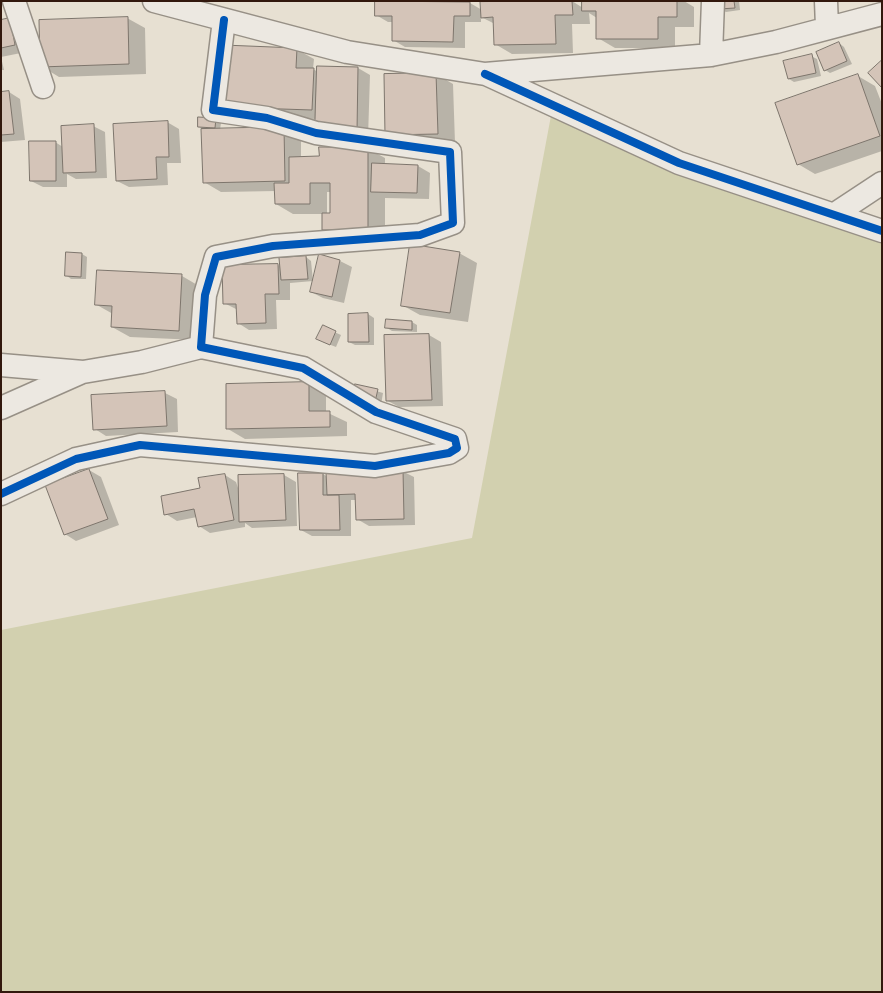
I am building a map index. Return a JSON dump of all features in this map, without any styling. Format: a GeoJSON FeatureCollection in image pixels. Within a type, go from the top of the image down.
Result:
{"type":"FeatureCollection","features":[{"type":"Feature","properties":{"kind":"street"},"geometry":{"type":"LineString","coordinates":[[14,1],[43,87]]}},
{"type":"Feature","properties":{"kind":"street"},"geometry":{"type":"LineString","coordinates":[[154,1],[347,52],[485,74],[711,55],[776,42],[882,14]]}},
{"type":"Feature","properties":{"kind":"street"},"geometry":{"type":"LineString","coordinates":[[711,55],[712,1]]}},
{"type":"Feature","properties":{"kind":"street"},"geometry":{"type":"LineString","coordinates":[[826,1],[827,27]]}},
{"type":"Feature","properties":{"kind":"street"},"geometry":{"type":"LineString","coordinates":[[201,348],[205,295],[216,257],[273,246],[420,235],[453,224],[450,152],[316,133],[267,118],[213,110],[224,20]]}},
{"type":"Feature","properties":{"kind":"street"},"geometry":{"type":"LineString","coordinates":[[485,74],[679,163],[836,214],[882,231]]}},
{"type":"Feature","properties":{"kind":"street"},"geometry":{"type":"LineString","coordinates":[[836,214],[882,183]]}},
{"type":"Feature","properties":{"kind":"street"},"geometry":{"type":"LineString","coordinates":[[1,408],[83,372],[142,362],[201,348],[303,368],[376,412],[455,439],[457,448],[449,453],[375,466],[140,444],[76,459],[1,494]]}},
{"type":"Feature","properties":{"kind":"street"},"geometry":{"type":"LineString","coordinates":[[1,365],[83,372]]}},
{"type":"Feature","properties":{"kind":"shaded area"},"geometry":{"type":"Polygon","coordinates":[[[553,105],[882,233],[882,992],[1,992],[1,630],[472,538],[553,105]]]}},
{"type":"Feature","properties":{"kind":"building"},"geometry":{"type":"Polygon","coordinates":[[[375,1],[470,2],[470,16],[454,16],[453,42],[392,41],[392,16],[375,16],[375,1]]]}},
{"type":"Feature","properties":{"kind":"building"},"geometry":{"type":"Polygon","coordinates":[[[572,1],[573,15],[555,15],[556,44],[494,45],[493,17],[481,18],[480,2],[572,1]]]}},
{"type":"Feature","properties":{"kind":"building"},"geometry":{"type":"Polygon","coordinates":[[[582,1],[677,1],[677,17],[658,17],[658,39],[596,39],[596,11],[582,11],[582,1]]]}},
{"type":"Feature","properties":{"kind":"building"},"geometry":{"type":"Polygon","coordinates":[[[718,1],[734,1],[735,8],[719,9],[718,1]]]}},
{"type":"Feature","properties":{"kind":"building"},"geometry":{"type":"Polygon","coordinates":[[[128,17],[129,64],[40,67],[39,20],[128,17]]]}},
{"type":"Feature","properties":{"kind":"building"},"geometry":{"type":"Polygon","coordinates":[[[10,18],[15,45],[1,48],[1,20],[10,18]]]}},
{"type":"Feature","properties":{"kind":"building"},"geometry":{"type":"Polygon","coordinates":[[[839,42],[847,61],[824,71],[816,52],[839,42]]]}},
{"type":"Feature","properties":{"kind":"building"},"geometry":{"type":"Polygon","coordinates":[[[223,45],[297,48],[296,68],[314,68],[312,110],[221,107],[223,45]]]}},
{"type":"Feature","properties":{"kind":"building"},"geometry":{"type":"Polygon","coordinates":[[[812,54],[816,73],[788,79],[783,61],[812,54]]]}},
{"type":"Feature","properties":{"kind":"building"},"geometry":{"type":"Polygon","coordinates":[[[882,60],[882,88],[868,73],[882,60]]]}},
{"type":"Feature","properties":{"kind":"building"},"geometry":{"type":"Polygon","coordinates":[[[317,66],[358,67],[357,132],[315,131],[317,66]]]}},
{"type":"Feature","properties":{"kind":"building"},"geometry":{"type":"Polygon","coordinates":[[[436,73],[438,134],[385,135],[384,74],[436,73]]]}},
{"type":"Feature","properties":{"kind":"building"},"geometry":{"type":"Polygon","coordinates":[[[858,74],[880,136],[797,165],[775,103],[858,74]]]}},
{"type":"Feature","properties":{"kind":"building"},"geometry":{"type":"Polygon","coordinates":[[[9,91],[14,134],[1,135],[1,92],[9,91]]]}},
{"type":"Feature","properties":{"kind":"building"},"geometry":{"type":"Polygon","coordinates":[[[198,117],[216,118],[215,128],[198,127],[198,117]]]}},
{"type":"Feature","properties":{"kind":"building"},"geometry":{"type":"Polygon","coordinates":[[[168,121],[169,157],[156,157],[157,179],[116,181],[113,124],[168,121]]]}},
{"type":"Feature","properties":{"kind":"building"},"geometry":{"type":"Polygon","coordinates":[[[94,124],[96,172],[63,173],[61,126],[94,124]]]}},
{"type":"Feature","properties":{"kind":"building"},"geometry":{"type":"Polygon","coordinates":[[[284,127],[285,181],[203,183],[201,129],[284,127]]]}},
{"type":"Feature","properties":{"kind":"building"},"geometry":{"type":"Polygon","coordinates":[[[29,141],[56,141],[56,181],[30,181],[29,141]]]}},
{"type":"Feature","properties":{"kind":"building"},"geometry":{"type":"Polygon","coordinates":[[[319,147],[368,147],[368,230],[322,230],[322,213],[330,213],[330,183],[310,183],[310,204],[275,204],[274,183],[289,183],[289,157],[319,156],[319,147]]]}},
{"type":"Feature","properties":{"kind":"building"},"geometry":{"type":"Polygon","coordinates":[[[372,163],[418,165],[417,193],[371,192],[372,163]]]}},
{"type":"Feature","properties":{"kind":"building"},"geometry":{"type":"Polygon","coordinates":[[[410,244],[460,252],[450,313],[401,306],[410,244]]]}},
{"type":"Feature","properties":{"kind":"building"},"geometry":{"type":"Polygon","coordinates":[[[66,252],[82,253],[81,277],[65,276],[66,252]]]}},
{"type":"Feature","properties":{"kind":"building"},"geometry":{"type":"Polygon","coordinates":[[[319,254],[340,260],[332,297],[310,292],[319,254]]]}},
{"type":"Feature","properties":{"kind":"building"},"geometry":{"type":"Polygon","coordinates":[[[306,256],[308,279],[281,280],[279,258],[306,256]]]}},
{"type":"Feature","properties":{"kind":"building"},"geometry":{"type":"Polygon","coordinates":[[[278,264],[279,294],[265,294],[266,323],[237,324],[236,304],[223,304],[222,265],[278,264]]]}},
{"type":"Feature","properties":{"kind":"building"},"geometry":{"type":"Polygon","coordinates":[[[97,270],[182,274],[179,331],[111,327],[112,306],[95,305],[97,270]]]}},
{"type":"Feature","properties":{"kind":"building"},"geometry":{"type":"Polygon","coordinates":[[[368,313],[369,342],[348,342],[348,314],[368,313]]]}},
{"type":"Feature","properties":{"kind":"building"},"geometry":{"type":"Polygon","coordinates":[[[386,319],[412,321],[412,330],[385,328],[386,319]]]}},
{"type":"Feature","properties":{"kind":"building"},"geometry":{"type":"Polygon","coordinates":[[[323,325],[336,331],[330,345],[316,339],[323,325]]]}},
{"type":"Feature","properties":{"kind":"building"},"geometry":{"type":"Polygon","coordinates":[[[429,334],[432,400],[386,401],[384,335],[429,334]]]}},
{"type":"Feature","properties":{"kind":"building"},"geometry":{"type":"Polygon","coordinates":[[[309,382],[309,411],[330,411],[330,427],[226,429],[226,384],[309,382]]]}},
{"type":"Feature","properties":{"kind":"building"},"geometry":{"type":"Polygon","coordinates":[[[355,384],[378,389],[375,402],[352,397],[355,384]]]}},
{"type":"Feature","properties":{"kind":"building"},"geometry":{"type":"Polygon","coordinates":[[[165,391],[167,426],[93,430],[91,395],[165,391]]]}},
{"type":"Feature","properties":{"kind":"building"},"geometry":{"type":"Polygon","coordinates":[[[89,469],[108,519],[64,535],[45,485],[89,469]]]}},
{"type":"Feature","properties":{"kind":"building"},"geometry":{"type":"Polygon","coordinates":[[[403,469],[404,519],[356,520],[355,494],[327,495],[326,471],[403,469]]]}},
{"type":"Feature","properties":{"kind":"building"},"geometry":{"type":"Polygon","coordinates":[[[298,473],[323,473],[323,495],[339,495],[340,530],[300,530],[298,473]]]}},
{"type":"Feature","properties":{"kind":"building"},"geometry":{"type":"Polygon","coordinates":[[[225,474],[234,520],[198,527],[194,509],[164,515],[161,496],[200,488],[198,478],[225,474]]]}},
{"type":"Feature","properties":{"kind":"building"},"geometry":{"type":"Polygon","coordinates":[[[284,474],[286,520],[239,522],[238,475],[284,474]]]}},
{"type":"Feature","properties":{"kind":"cycle path"},"geometry":{"type":"LineString","coordinates":[[1,494],[76,459],[140,445],[375,466],[449,453],[457,448],[455,439],[376,412],[303,368],[201,347],[205,295],[216,257],[273,246],[420,235],[453,223],[450,152],[316,133],[267,118],[213,110],[224,20]]}},
{"type":"Feature","properties":{"kind":"cycle path"},"geometry":{"type":"LineString","coordinates":[[485,74],[679,163],[882,231]]}}]}
